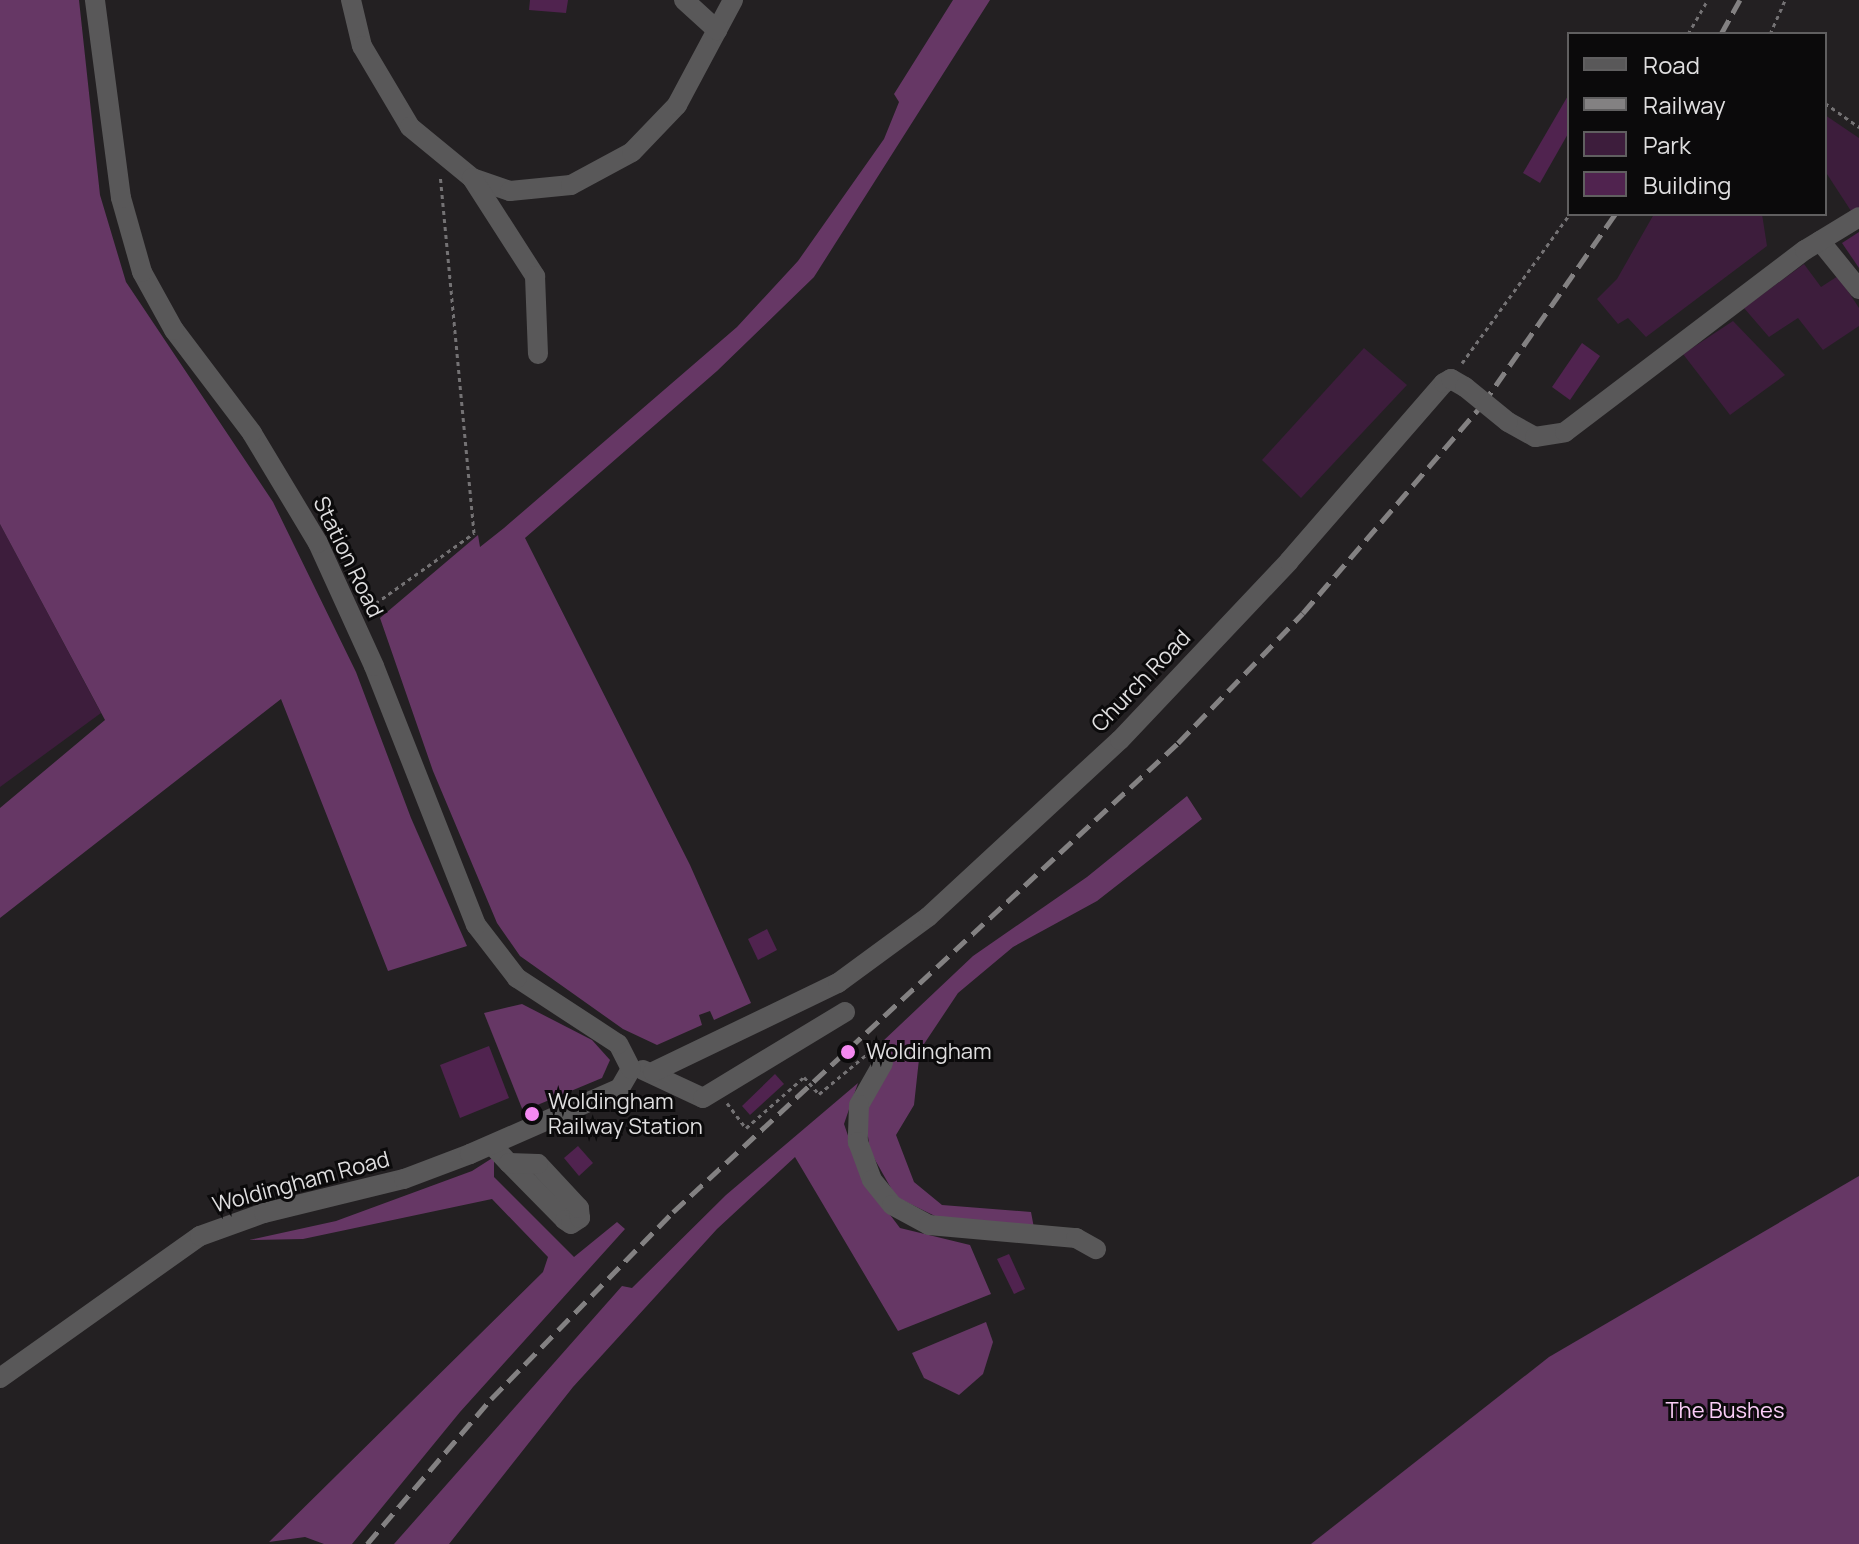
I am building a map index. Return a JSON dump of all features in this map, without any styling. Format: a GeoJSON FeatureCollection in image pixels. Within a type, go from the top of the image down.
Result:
{"type":"FeatureCollection","features":[{"type":"Feature","properties":{"kind":"street","name":"Station Road"},"geometry":{"type":"LineString","coordinates":[[95,0],[121,198],[142,272],[174,330],[282,483],[353,620],[480,932],[534,993],[618,1044],[631,1069]]}},
{"type":"Feature","properties":{"kind":"street"},"geometry":{"type":"LineString","coordinates":[[351,0],[362,46],[385,90],[410,127],[445,160],[472,178],[510,191],[541,191],[602,172],[632,152],[677,105],[733,0]]}},
{"type":"Feature","properties":{"kind":"street"},"geometry":{"type":"LineString","coordinates":[[684,0],[717,30]]}},
{"type":"Feature","properties":{"kind":"street"},"geometry":{"type":"LineString","coordinates":[[472,178],[535,276],[538,354]]}},
{"type":"Feature","properties":{"kind":"street"},"geometry":{"type":"LineString","coordinates":[[1458,383],[1508,422],[1535,437],[1565,432],[1820,241],[1859,217]]}},
{"type":"Feature","properties":{"kind":"street"},"geometry":{"type":"LineString","coordinates":[[1820,241],[1859,289]]}},
{"type":"Feature","properties":{"kind":"street","name":"Church Road"},"geometry":{"type":"LineString","coordinates":[[653,1072],[838,983],[928,917],[1120,740],[1458,383]]}},
{"type":"Feature","properties":{"kind":"street"},"geometry":{"type":"LineString","coordinates":[[631,1069],[653,1072],[696,1098],[717,1091],[845,1012]]}},
{"type":"Feature","properties":{"kind":"street"},"geometry":{"type":"LineString","coordinates":[[883,1063],[859,1105],[858,1142],[872,1180],[892,1205],[929,1225],[1076,1238],[1096,1249]]}},
{"type":"Feature","properties":{"kind":"street","name":"Woldingham Road"},"geometry":{"type":"LineString","coordinates":[[0,1378],[167,1256],[216,1228],[404,1179],[492,1145],[620,1088],[631,1069]]}},
{"type":"Feature","properties":{"kind":"street"},"geometry":{"type":"LineString","coordinates":[[492,1145],[509,1163]]}},
{"type":"Feature","properties":{"kind":"path"},"geometry":{"type":"LineString","coordinates":[[1689,32],[1708,0]]}},
{"type":"Feature","properties":{"kind":"path"},"geometry":{"type":"LineString","coordinates":[[1771,32],[1785,0]]}},
{"type":"Feature","properties":{"kind":"path"},"geometry":{"type":"LineString","coordinates":[[1827,104],[1859,127]]}},
{"type":"Feature","properties":{"kind":"path"},"geometry":{"type":"LineString","coordinates":[[353,620],[474,533],[439,184],[445,160]]}},
{"type":"Feature","properties":{"kind":"path"},"geometry":{"type":"LineString","coordinates":[[1458,383],[1569,216]]}},
{"type":"Feature","properties":{"kind":"path"},"geometry":{"type":"LineString","coordinates":[[717,1091],[746,1128],[804,1077],[819,1094],[871,1050],[883,1063]]}},
{"type":"Feature","properties":{"kind":"green space"},"geometry":{"type":"Polygon","coordinates":[[[0,0],[79,0],[100,195],[126,282],[273,502],[356,672],[411,818],[467,946],[388,971],[281,699],[0,918],[0,808],[105,720],[0,524],[0,0]]]}},
{"type":"Feature","properties":{"kind":"green space"},"geometry":{"type":"Polygon","coordinates":[[[953,0],[990,0],[814,277],[717,371],[525,538],[690,865],[751,1003],[714,1020],[710,1011],[699,1015],[702,1025],[657,1045],[623,1029],[520,956],[497,923],[433,771],[380,618],[478,535],[480,547],[504,528],[737,327],[798,261],[884,139],[899,102],[894,94],[953,0]]]}},
{"type":"Feature","properties":{"kind":"green space"},"geometry":{"type":"Polygon","coordinates":[[[1827,116],[1859,138],[1859,210],[1853,214],[1827,174],[1827,116]]]}},
{"type":"Feature","properties":{"kind":"green space"},"geometry":{"type":"Polygon","coordinates":[[[1653,216],[1762,216],[1767,246],[1646,337],[1628,318],[1618,324],[1597,299],[1617,279],[1653,216]]]}},
{"type":"Feature","properties":{"kind":"green space"},"geometry":{"type":"Polygon","coordinates":[[[1804,264],[1821,287],[1838,276],[1859,308],[1859,326],[1823,350],[1798,318],[1769,337],[1744,308],[1804,264]]]}},
{"type":"Feature","properties":{"kind":"green space"},"geometry":{"type":"Polygon","coordinates":[[[1733,321],[1785,375],[1730,415],[1683,354],[1733,321]]]}},
{"type":"Feature","properties":{"kind":"green space"},"geometry":{"type":"Polygon","coordinates":[[[1364,348],[1407,385],[1301,498],[1262,460],[1364,348]]]}},
{"type":"Feature","properties":{"kind":"green space"},"geometry":{"type":"Polygon","coordinates":[[[0,524],[101,713],[0,787],[0,524]]]}},
{"type":"Feature","properties":{"kind":"green space"},"geometry":{"type":"Polygon","coordinates":[[[1187,796],[1202,819],[1097,901],[1013,947],[958,993],[920,1050],[914,1105],[896,1135],[914,1182],[942,1205],[1031,1212],[1034,1228],[937,1217],[896,1197],[870,1151],[865,1115],[888,1054],[882,1042],[973,956],[1087,877],[1187,796]]]}},
{"type":"Feature","properties":{"kind":"green space"},"geometry":{"type":"Polygon","coordinates":[[[522,1004],[592,1040],[610,1060],[602,1078],[523,1111],[484,1013],[522,1004]]]}},
{"type":"Feature","properties":{"kind":"green space"},"geometry":{"type":"Polygon","coordinates":[[[858,1083],[844,1124],[863,1179],[900,1228],[970,1245],[991,1294],[898,1331],[795,1157],[717,1229],[573,1387],[449,1544],[394,1544],[622,1286],[632,1288],[726,1195],[858,1083]]]}},
{"type":"Feature","properties":{"kind":"green space"},"geometry":{"type":"Polygon","coordinates":[[[494,1157],[494,1177],[574,1257],[617,1222],[625,1229],[460,1412],[352,1544],[324,1544],[305,1537],[269,1542],[543,1272],[548,1257],[492,1199],[303,1239],[249,1240],[336,1221],[472,1171],[494,1157]]]}},
{"type":"Feature","properties":{"kind":"green space","name":"The Bushes"},"geometry":{"type":"Polygon","coordinates":[[[1859,1176],[1859,1544],[1311,1544],[1549,1357],[1859,1176]]]}},
{"type":"Feature","properties":{"kind":"green space"},"geometry":{"type":"Polygon","coordinates":[[[986,1322],[993,1342],[983,1374],[959,1395],[924,1378],[912,1353],[986,1322]]]}},
{"type":"Feature","properties":{"kind":"building"},"geometry":{"type":"Polygon","coordinates":[[[530,0],[568,0],[566,13],[529,10],[530,0]]]}},
{"type":"Feature","properties":{"kind":"building"},"geometry":{"type":"Polygon","coordinates":[[[1567,97],[1567,136],[1540,183],[1523,173],[1567,97]]]}},
{"type":"Feature","properties":{"kind":"building"},"geometry":{"type":"Polygon","coordinates":[[[1859,232],[1859,268],[1842,243],[1859,232]]]}},
{"type":"Feature","properties":{"kind":"building"},"geometry":{"type":"Polygon","coordinates":[[[1582,343],[1600,356],[1570,400],[1552,387],[1582,343]]]}},
{"type":"Feature","properties":{"kind":"building"},"geometry":{"type":"Polygon","coordinates":[[[767,929],[777,950],[758,960],[748,939],[767,929]]]}},
{"type":"Feature","properties":{"kind":"building"},"geometry":{"type":"Polygon","coordinates":[[[489,1046],[509,1098],[460,1118],[440,1065],[489,1046]]]}},
{"type":"Feature","properties":{"kind":"building"},"geometry":{"type":"Polygon","coordinates":[[[775,1074],[784,1084],[750,1115],[742,1106],[775,1074]]]}},
{"type":"Feature","properties":{"kind":"building"},"geometry":{"type":"Polygon","coordinates":[[[578,1146],[593,1163],[579,1176],[564,1158],[578,1146]]]}},
{"type":"Feature","properties":{"kind":"building"},"geometry":{"type":"Polygon","coordinates":[[[1009,1254],[1025,1289],[1014,1294],[997,1259],[1009,1254]]]}},
{"type":"Feature","properties":{"kind":"railway"},"geometry":{"type":"LineString","coordinates":[[1722,32],[1740,0]]}},
{"type":"Feature","properties":{"kind":"railway"},"geometry":{"type":"LineString","coordinates":[[367,1544],[491,1399],[673,1212],[1178,743],[1303,613],[1482,405],[1614,216]]}},
{"type":"Feature","properties":{"kind":"place","name":"Woldingham"},"geometry":{"type":"Point","coordinates":[848,1052]}},
{"type":"Feature","properties":{"kind":"place","name":"Woldingham Railway Station"},"geometry":{"type":"Point","coordinates":[532,1114]}}]}
